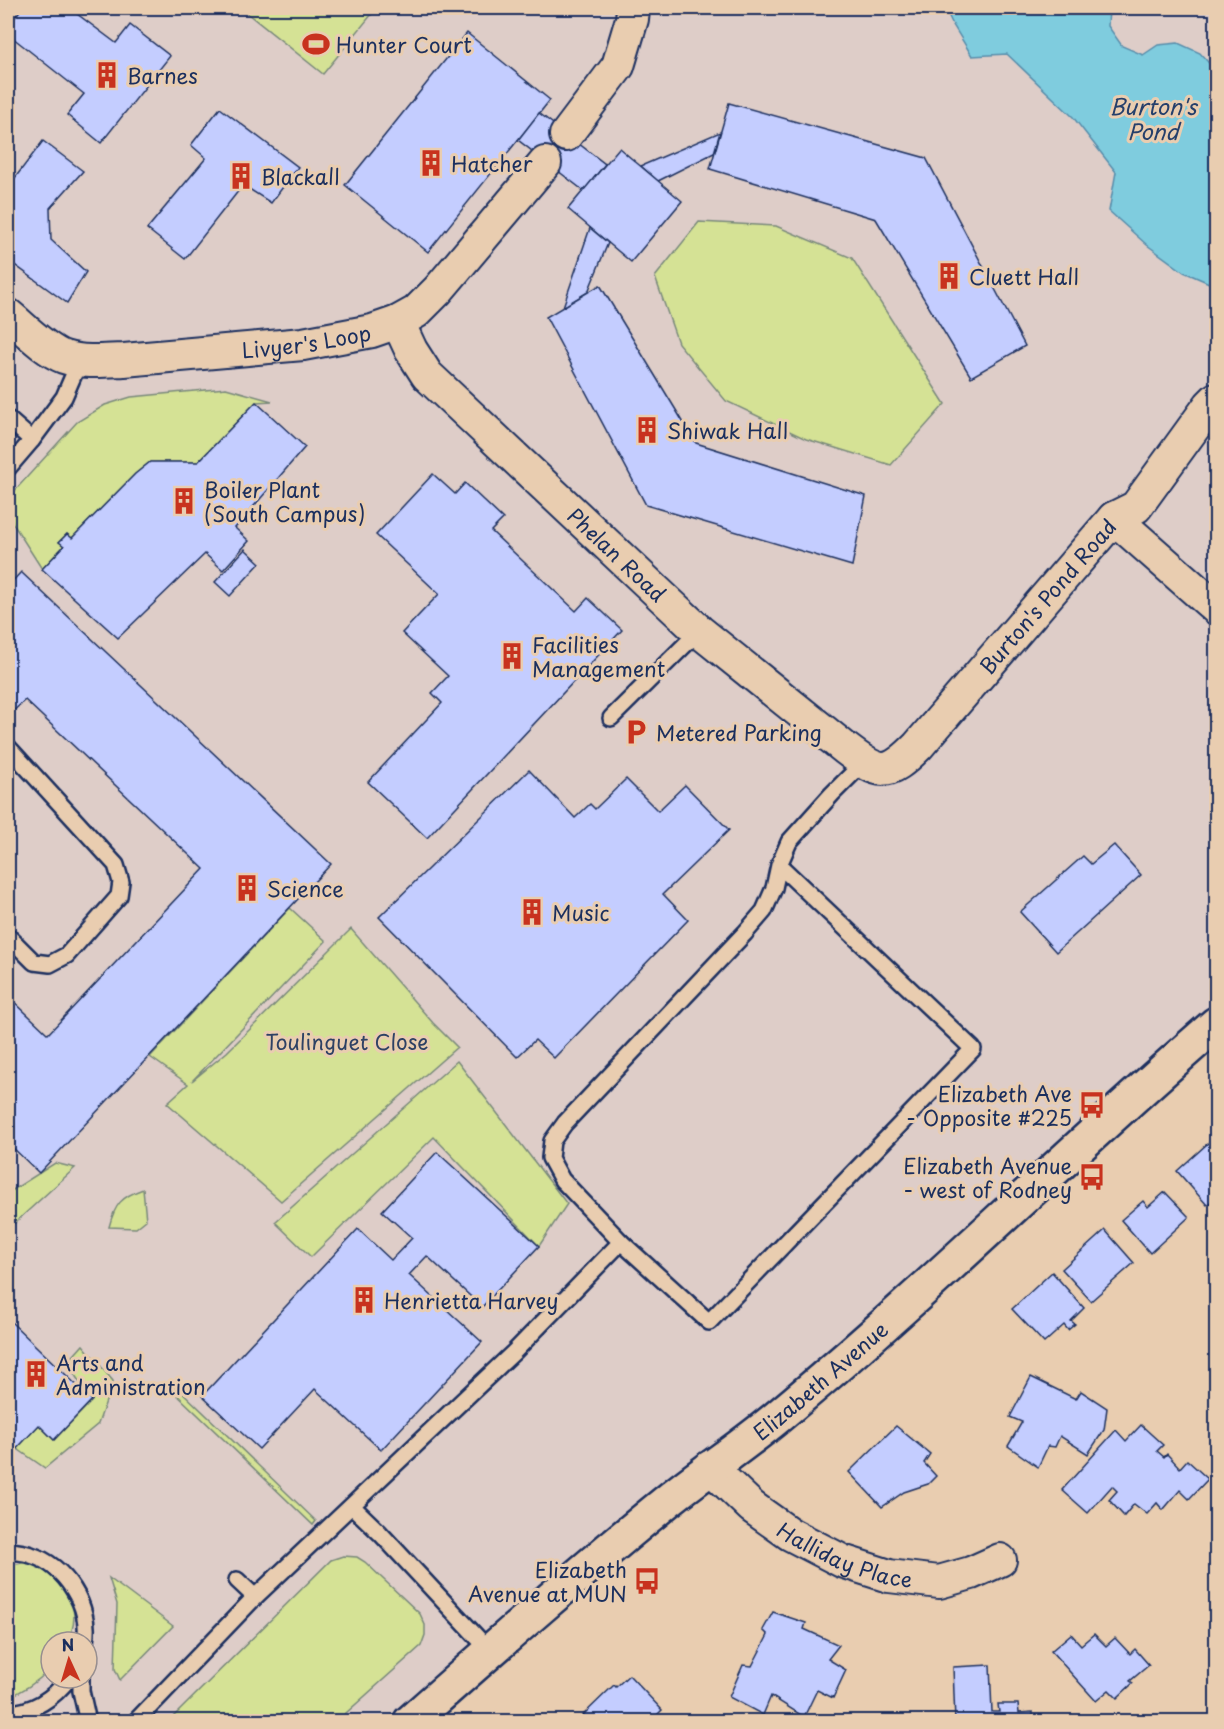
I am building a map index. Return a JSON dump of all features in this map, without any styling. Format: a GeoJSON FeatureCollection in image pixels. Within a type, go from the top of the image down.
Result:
{"type":"FeatureCollection","features":[{"type":"Feature","properties":{"kind":"main road","name":"Elizabeth Avenue"},"geometry":{"type":"LineString","coordinates":[[410,1722],[651,1515],[710,1467],[779,1416],[862,1345],[1216,1024]]}},
{"type":"Feature","properties":{"kind":"street"},"geometry":{"type":"LineString","coordinates":[[566,135],[618,66],[633,8]]}},
{"type":"Feature","properties":{"kind":"street","name":"Livyer's Loop"},"geometry":{"type":"LineString","coordinates":[[66,355],[124,360],[303,344],[372,332],[398,322],[416,312],[438,290],[545,163]]}},
{"type":"Feature","properties":{"kind":"street"},"geometry":{"type":"LineString","coordinates":[[8,315],[66,355]]}},
{"type":"Feature","properties":{"kind":"street","name":"Phelan Road"},"geometry":{"type":"LineString","coordinates":[[398,322],[411,350],[427,375],[699,630],[864,762]]}},
{"type":"Feature","properties":{"kind":"street","name":"Burton's Pond Road"},"geometry":{"type":"LineString","coordinates":[[864,762],[879,770],[891,768],[904,760],[918,746],[1114,518],[1136,507],[1216,399]]}},
{"type":"Feature","properties":{"kind":"street"},"geometry":{"type":"LineString","coordinates":[[1114,518],[1216,608]]}},
{"type":"Feature","properties":{"kind":"street","name":"Halliday Place"},"geometry":{"type":"LineString","coordinates":[[710,1467],[752,1507],[790,1534],[842,1561],[889,1576],[939,1582],[971,1573],[1000,1560]]}},
{"type":"Feature","properties":{"kind":"lane"},"geometry":{"type":"LineString","coordinates":[[8,468],[64,397],[66,355]]}},
{"type":"Feature","properties":{"kind":"lane"},"geometry":{"type":"LineString","coordinates":[[8,419],[32,440]]}},
{"type":"Feature","properties":{"kind":"lane"},"geometry":{"type":"LineString","coordinates":[[611,718],[699,630]]}},
{"type":"Feature","properties":{"kind":"lane"},"geometry":{"type":"LineString","coordinates":[[8,747],[116,865],[121,882],[119,896],[67,955],[50,964],[34,962],[8,936]]}},
{"type":"Feature","properties":{"kind":"lane"},"geometry":{"type":"LineString","coordinates":[[779,866],[973,1049],[709,1322],[621,1242],[562,1180],[550,1158],[552,1141],[565,1123],[764,911],[774,888],[779,866],[789,842],[864,762]]}},
{"type":"Feature","properties":{"kind":"lane"},"geometry":{"type":"LineString","coordinates":[[135,1722],[255,1597],[514,1352],[621,1242]]}},
{"type":"Feature","properties":{"kind":"lane"},"geometry":{"type":"LineString","coordinates":[[352,1506],[381,1533],[490,1651]]}},
{"type":"Feature","properties":{"kind":"lane"},"geometry":{"type":"LineString","coordinates":[[8,1550],[32,1555],[55,1568],[73,1588],[83,1612],[85,1630]]}},
{"type":"Feature","properties":{"kind":"lane"},"geometry":{"type":"LineString","coordinates":[[237,1580],[255,1597]]}},
{"type":"Feature","properties":{"kind":"lane"},"geometry":{"type":"LineString","coordinates":[[8,1713],[18,1713],[44,1703],[60,1690]]}},
{"type":"Feature","properties":{"kind":"lane"},"geometry":{"type":"LineString","coordinates":[[81,1690],[88,1722]]}},
{"type":"Feature","properties":{"kind":"shaded area"},"geometry":{"type":"Polygon","coordinates":[[[8,8],[1216,8],[1216,1024],[410,1721],[8,1722],[8,8]]]}},
{"type":"Feature","properties":{"kind":"green space","name":"Hunter Court"},"geometry":{"type":"Polygon","coordinates":[[[245,8],[364,8],[372,14],[323,74],[243,10],[245,8]]]}},
{"type":"Feature","properties":{"kind":"green space"},"geometry":{"type":"Polygon","coordinates":[[[699,222],[776,226],[852,258],[945,404],[891,465],[806,439],[726,401],[678,343],[655,277],[699,222]]]}},
{"type":"Feature","properties":{"kind":"green space"},"geometry":{"type":"Polygon","coordinates":[[[226,388],[272,401],[256,402],[198,462],[150,462],[135,474],[72,538],[67,534],[59,542],[64,546],[42,569],[8,516],[8,498],[77,422],[105,405],[131,397],[226,388]]]}},
{"type":"Feature","properties":{"kind":"green space","name":"Toulinguet Close"},"geometry":{"type":"Polygon","coordinates":[[[290,908],[326,941],[192,1081],[227,1052],[351,929],[433,1023],[457,1047],[281,1201],[167,1103],[188,1084],[150,1057],[290,908]]]}},
{"type":"Feature","properties":{"kind":"green space"},"geometry":{"type":"Polygon","coordinates":[[[457,1061],[567,1204],[539,1246],[434,1137],[311,1257],[275,1222],[457,1061]]]}},
{"type":"Feature","properties":{"kind":"green space"},"geometry":{"type":"Polygon","coordinates":[[[55,1163],[75,1168],[8,1229],[8,1193],[55,1163]]]}},
{"type":"Feature","properties":{"kind":"green space"},"geometry":{"type":"Polygon","coordinates":[[[143,1189],[146,1220],[136,1228],[109,1227],[120,1202],[143,1189]]]}},
{"type":"Feature","properties":{"kind":"green space"},"geometry":{"type":"Polygon","coordinates":[[[83,1345],[113,1381],[98,1424],[45,1468],[16,1448],[39,1425],[54,1440],[92,1401],[67,1363],[83,1345]]]}},
{"type":"Feature","properties":{"kind":"green space"},"geometry":{"type":"Polygon","coordinates":[[[176,1386],[316,1521],[313,1525],[172,1390],[176,1386]]]}},
{"type":"Feature","properties":{"kind":"green space"},"geometry":{"type":"Polygon","coordinates":[[[343,1556],[357,1557],[365,1562],[420,1614],[425,1625],[425,1635],[421,1646],[337,1721],[169,1721],[331,1560],[343,1556]]]}},
{"type":"Feature","properties":{"kind":"green space"},"geometry":{"type":"Polygon","coordinates":[[[22,1563],[32,1564],[52,1575],[62,1585],[71,1600],[74,1616],[72,1630],[39,1630],[39,1679],[8,1697],[8,1566],[22,1563]]]}},
{"type":"Feature","properties":{"kind":"green space"},"geometry":{"type":"Polygon","coordinates":[[[109,1578],[173,1626],[120,1680],[115,1669],[117,1604],[109,1578]]]}},
{"type":"Feature","properties":{"kind":"water","name":"Burton's Pond"},"geometry":{"type":"Polygon","coordinates":[[[945,8],[1109,8],[1108,26],[1122,46],[1143,55],[1158,45],[1178,43],[1200,53],[1216,71],[1216,286],[1184,272],[1147,245],[1109,211],[1116,172],[1073,117],[1007,54],[972,56],[945,8]]]}},
{"type":"Feature","properties":{"kind":"building","name":"Barnes"},"geometry":{"type":"Polygon","coordinates":[[[22,8],[69,8],[116,43],[130,25],[170,56],[101,143],[67,115],[84,94],[8,34],[8,26],[22,8]]]}},
{"type":"Feature","properties":{"kind":"building","name":"Hatcher"},"geometry":{"type":"Polygon","coordinates":[[[467,33],[550,100],[428,252],[345,185],[467,33]]]}},
{"type":"Feature","properties":{"kind":"building","name":"Cluett Hall"},"geometry":{"type":"Polygon","coordinates":[[[729,103],[926,158],[1025,346],[971,377],[876,219],[710,169],[729,103]]]}},
{"type":"Feature","properties":{"kind":"building","name":"Blackall"},"geometry":{"type":"Polygon","coordinates":[[[220,108],[298,167],[271,203],[243,185],[185,259],[147,229],[206,158],[191,145],[220,108]]]}},
{"type":"Feature","properties":{"kind":"building"},"geometry":{"type":"Polygon","coordinates":[[[539,113],[605,164],[584,191],[518,140],[539,113]]]}},
{"type":"Feature","properties":{"kind":"building"},"geometry":{"type":"Polygon","coordinates":[[[720,132],[714,153],[658,181],[641,166],[720,132]]]}},
{"type":"Feature","properties":{"kind":"building"},"geometry":{"type":"Polygon","coordinates":[[[43,141],[83,171],[50,208],[51,240],[86,272],[67,303],[8,260],[8,187],[43,141]]]}},
{"type":"Feature","properties":{"kind":"building"},"geometry":{"type":"Polygon","coordinates":[[[619,148],[682,201],[631,262],[568,209],[619,148]]]}},
{"type":"Feature","properties":{"kind":"building"},"geometry":{"type":"Polygon","coordinates":[[[590,228],[608,243],[588,292],[563,307],[590,228]]]}},
{"type":"Feature","properties":{"kind":"building","name":"Shiwak Hall"},"geometry":{"type":"Polygon","coordinates":[[[600,285],[696,443],[866,496],[852,566],[646,505],[546,317],[600,285]]]}},
{"type":"Feature","properties":{"kind":"building","name":"Boiler Plant (South Campus)"},"geometry":{"type":"Polygon","coordinates":[[[256,402],[305,447],[235,528],[249,541],[223,570],[205,554],[118,638],[42,569],[64,546],[59,542],[67,534],[72,538],[135,474],[150,462],[198,462],[256,402]]]}},
{"type":"Feature","properties":{"kind":"building","name":"Facilities Management"},"geometry":{"type":"Polygon","coordinates":[[[433,474],[455,494],[465,483],[503,519],[491,531],[576,611],[588,598],[622,630],[427,838],[368,782],[442,703],[432,693],[448,676],[402,633],[439,594],[376,535],[433,474]]]}},
{"type":"Feature","properties":{"kind":"building"},"geometry":{"type":"Polygon","coordinates":[[[245,549],[260,563],[230,596],[215,582],[245,549]]]}},
{"type":"Feature","properties":{"kind":"building","name":"Science"},"geometry":{"type":"Polygon","coordinates":[[[21,572],[331,864],[39,1173],[8,1143],[8,996],[48,1034],[204,869],[25,700],[8,716],[8,586],[21,572]]]}},
{"type":"Feature","properties":{"kind":"building","name":"Music"},"geometry":{"type":"Polygon","coordinates":[[[529,770],[575,818],[590,804],[595,809],[626,779],[658,811],[685,785],[729,830],[663,894],[688,920],[554,1058],[535,1040],[517,1057],[379,917],[529,770]]]}},
{"type":"Feature","properties":{"kind":"building"},"geometry":{"type":"Polygon","coordinates":[[[1114,845],[1141,875],[1056,952],[1020,912],[1083,856],[1091,864],[1114,845]]]}},
{"type":"Feature","properties":{"kind":"building"},"geometry":{"type":"Polygon","coordinates":[[[1216,1136],[1216,1197],[1207,1205],[1177,1171],[1216,1136]]]}},
{"type":"Feature","properties":{"kind":"building","name":"Henrietta Harvey"},"geometry":{"type":"Polygon","coordinates":[[[437,1152],[539,1246],[482,1307],[427,1256],[409,1275],[482,1342],[381,1450],[315,1389],[259,1449],[202,1396],[358,1229],[391,1260],[412,1238],[382,1211],[437,1152]]]}},
{"type":"Feature","properties":{"kind":"building"},"geometry":{"type":"Polygon","coordinates":[[[1165,1192],[1189,1217],[1150,1253],[1121,1220],[1143,1201],[1148,1207],[1165,1192]]]}},
{"type":"Feature","properties":{"kind":"building"},"geometry":{"type":"Polygon","coordinates":[[[1105,1230],[1134,1263],[1091,1301],[1062,1269],[1105,1230]]]}},
{"type":"Feature","properties":{"kind":"building"},"geometry":{"type":"Polygon","coordinates":[[[1052,1272],[1084,1308],[1071,1321],[1075,1324],[1068,1330],[1064,1325],[1044,1343],[1012,1309],[1052,1272]]]}},
{"type":"Feature","properties":{"kind":"building","name":"Arts and Administration"},"geometry":{"type":"Polygon","coordinates":[[[9,1320],[92,1400],[54,1440],[39,1425],[8,1458],[8,1322],[9,1320]]]}},
{"type":"Feature","properties":{"kind":"building"},"geometry":{"type":"Polygon","coordinates":[[[1031,1377],[1076,1399],[1081,1391],[1107,1408],[1104,1430],[1088,1454],[1060,1436],[1055,1447],[1048,1446],[1038,1467],[1008,1446],[1022,1422],[1010,1417],[1031,1377]]]}},
{"type":"Feature","properties":{"kind":"building"},"geometry":{"type":"Polygon","coordinates":[[[1141,1425],[1163,1445],[1157,1451],[1164,1457],[1167,1454],[1180,1468],[1187,1460],[1208,1479],[1189,1499],[1180,1490],[1163,1510],[1157,1503],[1147,1514],[1134,1504],[1124,1516],[1109,1500],[1117,1491],[1112,1486],[1088,1513],[1062,1490],[1116,1430],[1126,1441],[1141,1425]]]}},
{"type":"Feature","properties":{"kind":"building"},"geometry":{"type":"Polygon","coordinates":[[[896,1426],[930,1454],[924,1463],[936,1476],[928,1484],[904,1492],[882,1507],[849,1472],[896,1426]]]}},
{"type":"Feature","properties":{"kind":"building"},"geometry":{"type":"Polygon","coordinates":[[[773,1612],[806,1623],[804,1629],[839,1645],[828,1659],[846,1670],[833,1698],[817,1690],[804,1717],[771,1696],[763,1715],[729,1697],[743,1665],[752,1666],[768,1635],[763,1630],[773,1612]]]}},
{"type":"Feature","properties":{"kind":"building"},"geometry":{"type":"Polygon","coordinates":[[[1071,1634],[1081,1645],[1094,1634],[1106,1646],[1115,1638],[1130,1654],[1135,1649],[1149,1665],[1130,1681],[1133,1683],[1117,1698],[1109,1690],[1096,1701],[1051,1651],[1071,1634]]]}},
{"type":"Feature","properties":{"kind":"building"},"geometry":{"type":"Polygon","coordinates":[[[990,1665],[992,1712],[999,1712],[998,1704],[1018,1704],[1019,1713],[1033,1712],[1033,1722],[955,1722],[953,1667],[990,1665]]]}},
{"type":"Feature","properties":{"kind":"building"},"geometry":{"type":"Polygon","coordinates":[[[629,1675],[662,1710],[650,1722],[583,1722],[580,1718],[614,1685],[616,1687],[629,1675]]]}},
{"type":"Feature","properties":{"kind":"place","name":"Hunter Court"},"geometry":{"type":"Point","coordinates":[316,44]}},
{"type":"Feature","properties":{"kind":"place","name":"Barnes"},"geometry":{"type":"Point","coordinates":[107,75]}},
{"type":"Feature","properties":{"kind":"place","name":"Hatcher"},"geometry":{"type":"Point","coordinates":[431,163]}},
{"type":"Feature","properties":{"kind":"place","name":"Blackall"},"geometry":{"type":"Point","coordinates":[241,176]}},
{"type":"Feature","properties":{"kind":"place","name":"Cluett Hall"},"geometry":{"type":"Point","coordinates":[949,276]}},
{"type":"Feature","properties":{"kind":"place","name":"Shiwak Hall"},"geometry":{"type":"Point","coordinates":[647,430]}},
{"type":"Feature","properties":{"kind":"place","name":"Boiler Plant (South Campus)"},"geometry":{"type":"Point","coordinates":[184,501]}},
{"type":"Feature","properties":{"kind":"place","name":"Facilities Management"},"geometry":{"type":"Point","coordinates":[512,656]}},
{"type":"Feature","properties":{"kind":"place","name":"Metered Parking"},"geometry":{"type":"Point","coordinates":[636,732]}},
{"type":"Feature","properties":{"kind":"place","name":"Science"},"geometry":{"type":"Point","coordinates":[247,888]}},
{"type":"Feature","properties":{"kind":"place","name":"Music"},"geometry":{"type":"Point","coordinates":[532,912]}},
{"type":"Feature","properties":{"kind":"place","name":"Elizabeth Ave - Opposite #225"},"geometry":{"type":"Point","coordinates":[1092,1105]}},
{"type":"Feature","properties":{"kind":"place","name":"Elizabeth Avenue - west of Rodney"},"geometry":{"type":"Point","coordinates":[1092,1177]}},
{"type":"Feature","properties":{"kind":"place","name":"Henrietta Harvey"},"geometry":{"type":"Point","coordinates":[364,1300]}},
{"type":"Feature","properties":{"kind":"place","name":"Arts and Administration"},"geometry":{"type":"Point","coordinates":[36,1374]}},
{"type":"Feature","properties":{"kind":"place","name":"Elizabeth Avenue at MUN"},"geometry":{"type":"Point","coordinates":[647,1581]}}]}
